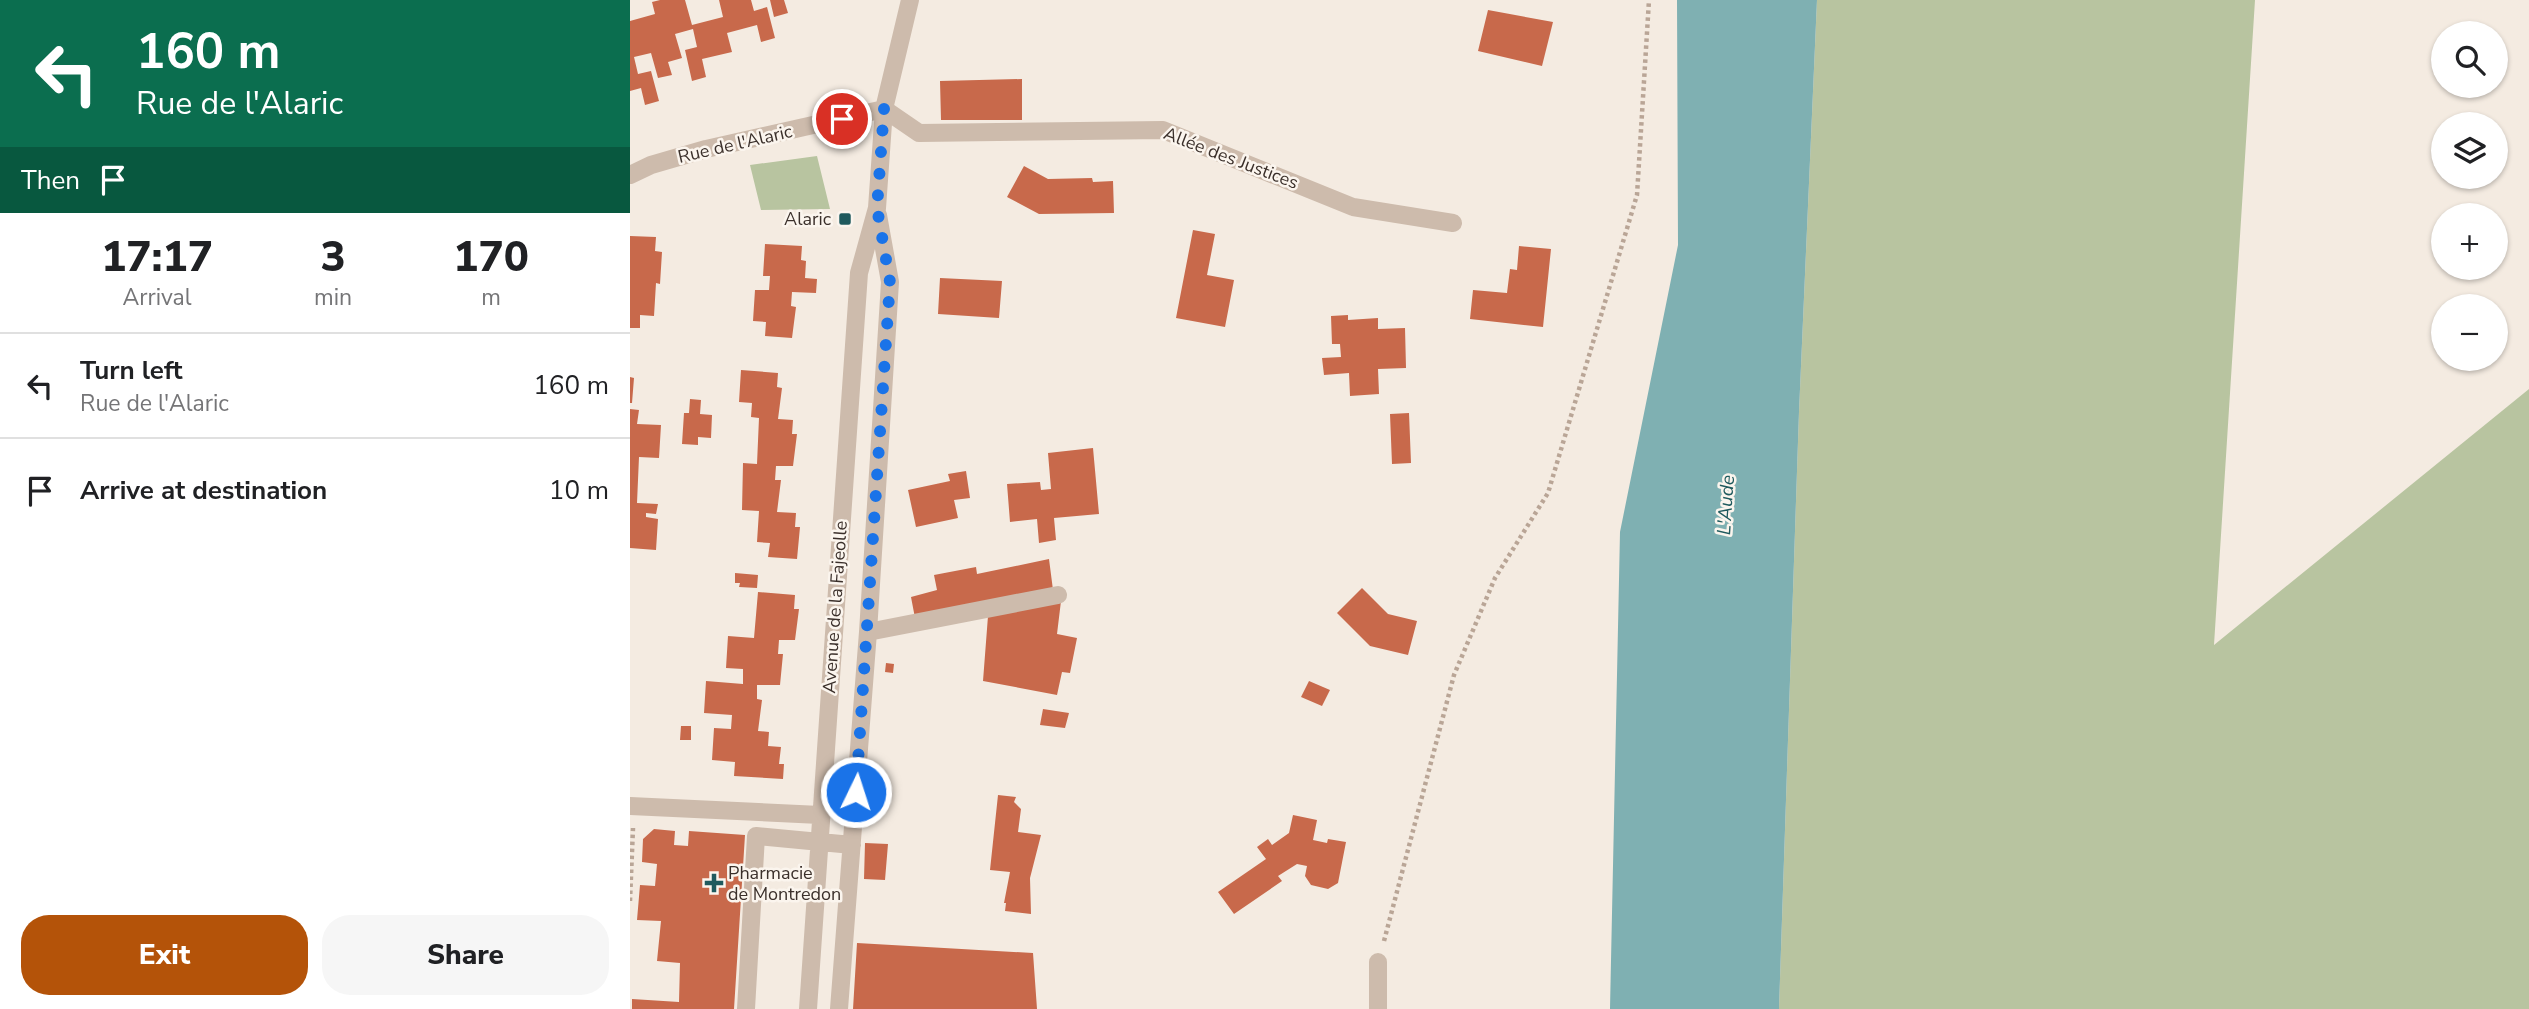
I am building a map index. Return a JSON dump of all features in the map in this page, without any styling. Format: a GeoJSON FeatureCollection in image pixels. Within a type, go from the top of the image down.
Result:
{"type":"FeatureCollection","features":[{"type":"Feature","properties":{"kind":"street","name":"Avenue de la Fajeolle"},"geometry":{"type":"LineString","coordinates":[[808,1009],[859,273],[877,208],[884,109],[910,0]]}},
{"type":"Feature","properties":{"kind":"street","name":"Rue de l'Alaric"},"geometry":{"type":"LineString","coordinates":[[630,175],[651,165],[706,149],[884,109]]}},
{"type":"Feature","properties":{"kind":"street","name":"Allée des Justices"},"geometry":{"type":"LineString","coordinates":[[884,109],[919,133],[1163,130],[1353,207],[1453,223]]}},
{"type":"Feature","properties":{"kind":"street","name":"Avenue de la Fajeolle"},"geometry":{"type":"LineString","coordinates":[[839,1009],[869,632],[890,282],[877,208]]}},
{"type":"Feature","properties":{"kind":"street"},"geometry":{"type":"LineString","coordinates":[[869,632],[1058,595]]}},
{"type":"Feature","properties":{"kind":"street"},"geometry":{"type":"LineString","coordinates":[[632,807],[820,815]]}},
{"type":"Feature","properties":{"kind":"street"},"geometry":{"type":"LineString","coordinates":[[746,1009],[756,836],[852,845]]}},
{"type":"Feature","properties":{"kind":"street"},"geometry":{"type":"LineString","coordinates":[[1378,962],[1378,1009]]}},
{"type":"Feature","properties":{"kind":"path"},"geometry":{"type":"LineString","coordinates":[[1378,962],[1454,674],[1495,578],[1548,493],[1637,195],[1649,0]]}},
{"type":"Feature","properties":{"kind":"path"},"geometry":{"type":"LineString","coordinates":[[630,901],[632,807]]}},
{"type":"Feature","properties":{"kind":"green space"},"geometry":{"type":"Polygon","coordinates":[[[1817,0],[2255,0],[2214,645],[2529,389],[2529,1009],[1779,1009],[1799,412],[1817,0]]]}},
{"type":"Feature","properties":{"kind":"green space"},"geometry":{"type":"Polygon","coordinates":[[[817,156],[830,209],[761,210],[750,165],[817,156]]]}},
{"type":"Feature","properties":{"kind":"water","name":"L'Aude"},"geometry":{"type":"Polygon","coordinates":[[[1677,0],[1817,0],[1799,412],[1779,1009],[1610,1009],[1620,532],[1678,245],[1677,0]]]}},
{"type":"Feature","properties":{"kind":"building"},"geometry":{"type":"Polygon","coordinates":[[[685,0],[692,25],[723,17],[719,0],[751,0],[754,11],[767,7],[775,38],[761,42],[757,25],[727,33],[732,52],[702,59],[706,77],[692,81],[685,50],[697,47],[693,29],[675,34],[682,58],[668,62],[672,75],[658,78],[651,53],[634,57],[638,74],[651,71],[659,101],[645,105],[641,88],[630,91],[630,21],[655,14],[652,2],[685,0]]]}},
{"type":"Feature","properties":{"kind":"building"},"geometry":{"type":"Polygon","coordinates":[[[770,0],[784,0],[788,13],[774,17],[770,0]]]}},
{"type":"Feature","properties":{"kind":"building"},"geometry":{"type":"Polygon","coordinates":[[[1488,10],[1553,22],[1542,66],[1478,51],[1488,10]]]}},
{"type":"Feature","properties":{"kind":"building"},"geometry":{"type":"Polygon","coordinates":[[[1022,79],[1022,120],[941,120],[940,81],[1022,79]]]}},
{"type":"Feature","properties":{"kind":"building"},"geometry":{"type":"Polygon","coordinates":[[[1024,166],[1048,179],[1092,178],[1093,182],[1113,181],[1114,213],[1039,214],[1007,197],[1024,166]]]}},
{"type":"Feature","properties":{"kind":"building"},"geometry":{"type":"Polygon","coordinates":[[[1193,230],[1215,234],[1207,275],[1234,280],[1225,327],[1176,318],[1193,230]]]}},
{"type":"Feature","properties":{"kind":"building"},"geometry":{"type":"Polygon","coordinates":[[[630,236],[656,237],[655,251],[662,252],[660,284],[656,283],[654,316],[640,315],[640,328],[630,328],[630,236]]]}},
{"type":"Feature","properties":{"kind":"building"},"geometry":{"type":"Polygon","coordinates":[[[765,244],[802,246],[801,260],[806,261],[805,278],[817,279],[816,293],[792,292],[791,306],[796,307],[792,338],[765,336],[766,322],[753,321],[755,290],[769,290],[770,276],[763,276],[765,244]]]}},
{"type":"Feature","properties":{"kind":"building"},"geometry":{"type":"Polygon","coordinates":[[[1519,246],[1551,249],[1543,327],[1470,319],[1473,290],[1507,293],[1510,269],[1517,270],[1519,246]]]}},
{"type":"Feature","properties":{"kind":"building"},"geometry":{"type":"Polygon","coordinates":[[[940,278],[1002,281],[999,318],[938,314],[940,278]]]}},
{"type":"Feature","properties":{"kind":"building"},"geometry":{"type":"Polygon","coordinates":[[[1348,315],[1348,320],[1378,318],[1378,329],[1405,328],[1406,368],[1378,369],[1379,394],[1350,396],[1349,373],[1324,375],[1322,358],[1341,357],[1340,344],[1332,344],[1331,316],[1348,315]]]}},
{"type":"Feature","properties":{"kind":"building"},"geometry":{"type":"Polygon","coordinates":[[[741,370],[778,373],[777,387],[782,388],[778,419],[793,420],[792,434],[797,434],[793,466],[776,466],[775,480],[781,480],[777,512],[796,513],[795,527],[800,527],[797,559],[768,557],[770,543],[757,542],[759,511],[742,510],[743,463],[757,464],[759,418],[751,417],[752,403],[739,402],[741,370]]]}},
{"type":"Feature","properties":{"kind":"building"},"geometry":{"type":"Polygon","coordinates":[[[630,377],[634,378],[632,403],[630,403],[630,377]]]}},
{"type":"Feature","properties":{"kind":"building"},"geometry":{"type":"Polygon","coordinates":[[[690,399],[701,400],[700,414],[712,415],[711,438],[698,437],[698,445],[682,444],[684,413],[689,413],[690,399]]]}},
{"type":"Feature","properties":{"kind":"building"},"geometry":{"type":"Polygon","coordinates":[[[630,409],[639,410],[637,424],[661,425],[659,458],[639,457],[637,503],[658,504],[656,514],[646,513],[646,517],[658,519],[656,550],[630,548],[630,409]]]}},
{"type":"Feature","properties":{"kind":"building"},"geometry":{"type":"Polygon","coordinates":[[[1409,413],[1411,463],[1392,464],[1390,414],[1409,413]]]}},
{"type":"Feature","properties":{"kind":"building"},"geometry":{"type":"Polygon","coordinates":[[[1093,448],[1099,514],[1054,518],[1056,540],[1039,543],[1037,519],[1010,522],[1007,484],[1040,482],[1041,490],[1051,489],[1048,453],[1093,448]]]}},
{"type":"Feature","properties":{"kind":"building"},"geometry":{"type":"Polygon","coordinates":[[[966,471],[970,498],[954,500],[958,518],[916,527],[908,490],[950,481],[948,474],[966,471]]]}},
{"type":"Feature","properties":{"kind":"building"},"geometry":{"type":"Polygon","coordinates":[[[1049,559],[1053,590],[915,618],[911,597],[937,590],[934,575],[976,567],[977,574],[1049,559]]]}},
{"type":"Feature","properties":{"kind":"building"},"geometry":{"type":"Polygon","coordinates":[[[735,573],[758,575],[757,588],[739,587],[740,583],[735,583],[735,573]]]}},
{"type":"Feature","properties":{"kind":"building"},"geometry":{"type":"Polygon","coordinates":[[[1362,588],[1388,614],[1417,621],[1408,655],[1370,646],[1337,613],[1362,588]]]}},
{"type":"Feature","properties":{"kind":"building"},"geometry":{"type":"Polygon","coordinates":[[[758,592],[795,595],[794,609],[799,609],[795,640],[779,640],[778,654],[783,654],[780,685],[757,685],[757,699],[762,700],[758,731],[769,732],[768,746],[781,747],[779,764],[784,764],[783,779],[734,776],[735,762],[712,760],[714,728],[731,729],[732,715],[704,713],[706,681],[743,684],[743,669],[726,668],[728,636],[754,638],[758,592]]]}},
{"type":"Feature","properties":{"kind":"building"},"geometry":{"type":"Polygon","coordinates":[[[1061,601],[1057,634],[1077,638],[1070,673],[1062,672],[1057,695],[983,681],[988,616],[1061,601]]]}},
{"type":"Feature","properties":{"kind":"building"},"geometry":{"type":"Polygon","coordinates":[[[886,663],[894,664],[893,673],[885,672],[886,663]]]}},
{"type":"Feature","properties":{"kind":"building"},"geometry":{"type":"Polygon","coordinates":[[[1309,681],[1330,690],[1322,706],[1301,697],[1309,681]]]}},
{"type":"Feature","properties":{"kind":"building"},"geometry":{"type":"Polygon","coordinates":[[[1043,709],[1069,713],[1065,728],[1040,725],[1043,709]]]}},
{"type":"Feature","properties":{"kind":"building"},"geometry":{"type":"Polygon","coordinates":[[[681,726],[691,726],[691,740],[680,740],[681,726]]]}},
{"type":"Feature","properties":{"kind":"building"},"geometry":{"type":"Polygon","coordinates":[[[998,795],[1016,797],[1014,802],[1021,809],[1018,832],[1041,835],[1030,878],[1031,914],[1005,911],[1010,872],[990,870],[998,795]]]}},
{"type":"Feature","properties":{"kind":"building"},"geometry":{"type":"Polygon","coordinates":[[[1293,815],[1317,820],[1313,840],[1327,843],[1328,839],[1346,842],[1338,883],[1328,889],[1311,885],[1305,876],[1307,866],[1297,864],[1278,876],[1282,881],[1234,914],[1218,892],[1266,859],[1257,847],[1268,839],[1272,845],[1289,833],[1293,815]]]}},
{"type":"Feature","properties":{"kind":"building"},"geometry":{"type":"Polygon","coordinates":[[[654,829],[675,831],[674,845],[688,846],[689,831],[745,835],[734,1009],[632,1009],[632,999],[679,1002],[680,963],[657,961],[661,921],[637,920],[640,885],[655,886],[657,864],[642,862],[643,839],[654,829]]]}},
{"type":"Feature","properties":{"kind":"building"},"geometry":{"type":"Polygon","coordinates":[[[865,843],[888,844],[885,880],[864,879],[865,843]]]}},
{"type":"Feature","properties":{"kind":"building"},"geometry":{"type":"Polygon","coordinates":[[[857,943],[1033,953],[1037,1009],[853,1009],[857,943]]]}},
{"type":"Feature","properties":{"kind":"place","name":"Alaric"},"geometry":{"type":"Point","coordinates":[845,219]}},
{"type":"Feature","properties":{"kind":"place","name":"Pharmacie de Montredon"},"geometry":{"type":"Point","coordinates":[714,883]}},
{"type":"Feature","properties":{"kind":"route"},"geometry":{"type":"LineString","coordinates":[[842,119],[884,109],[877,208],[890,282],[869,632],[856,792]]}}]}
